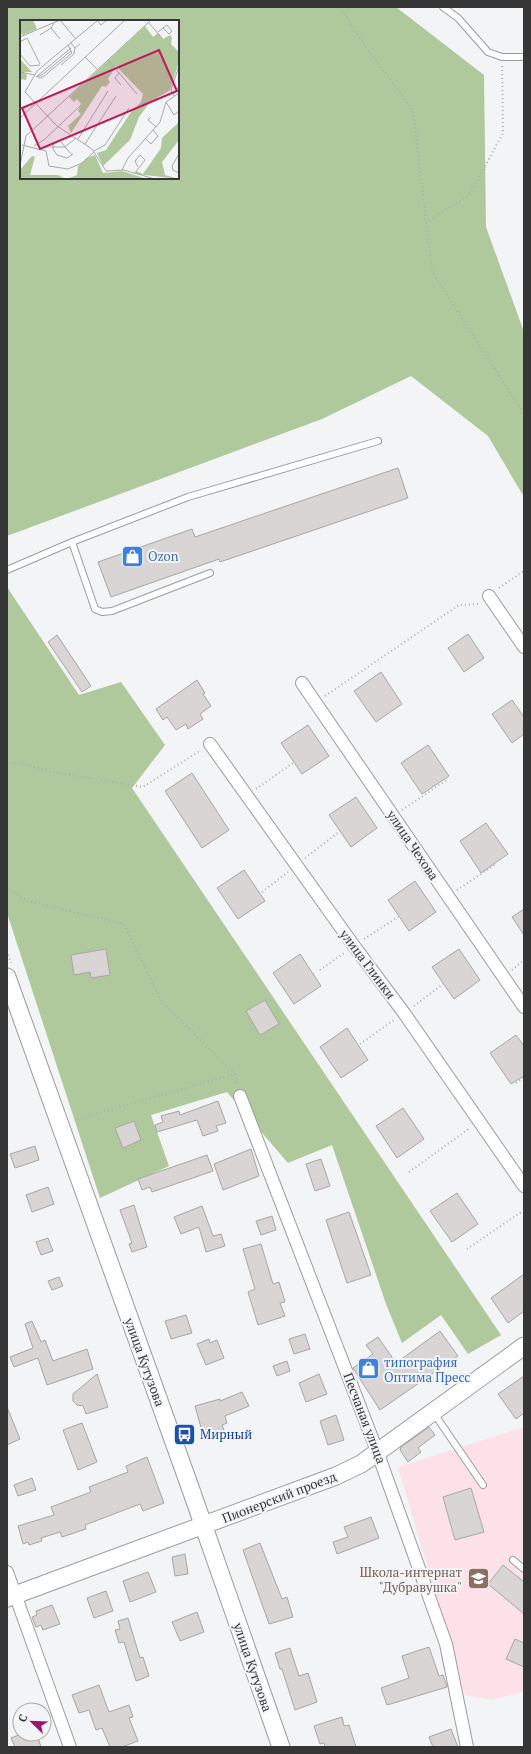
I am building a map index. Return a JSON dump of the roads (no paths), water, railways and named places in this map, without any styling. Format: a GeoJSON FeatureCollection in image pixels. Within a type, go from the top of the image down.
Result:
{"type":"FeatureCollection","features":[{"type":"Feature","properties":{"kind":"main road","name":"улица Кутузова"},"geometry":{"type":"LineString","coordinates":[[7,977],[204,1526],[281,1747]]}},
{"type":"Feature","properties":{"kind":"main road","name":"Пионерский проезд"},"geometry":{"type":"LineString","coordinates":[[11,1597],[336,1476],[361,1464],[377,1450],[524,1346]]}},
{"type":"Feature","properties":{"kind":"street"},"geometry":{"type":"LineString","coordinates":[[489,596],[524,647]]}},
{"type":"Feature","properties":{"kind":"street","name":"улица Чехова"},"geometry":{"type":"LineString","coordinates":[[302,683],[524,1006]]}},
{"type":"Feature","properties":{"kind":"street","name":"улица Глинки"},"geometry":{"type":"LineString","coordinates":[[210,744],[354,946],[404,1013],[524,1186]]}},
{"type":"Feature","properties":{"kind":"street","name":"Песчаная улица"},"geometry":{"type":"LineString","coordinates":[[240,1096],[377,1450],[446,1644],[467,1747]]}},
{"type":"Feature","properties":{"kind":"street"},"geometry":{"type":"LineString","coordinates":[[7,1572],[11,1597],[70,1747]]}},
{"type":"Feature","properties":{"kind":"lane"},"geometry":{"type":"LineString","coordinates":[[443,7],[458,18],[488,52],[502,57],[524,57]]}},
{"type":"Feature","properties":{"kind":"lane"},"geometry":{"type":"LineString","coordinates":[[7,570],[72,542],[188,497],[378,441]]}},
{"type":"Feature","properties":{"kind":"lane"},"geometry":{"type":"LineString","coordinates":[[72,542],[95,609],[102,612],[112,611],[210,573]]}},
{"type":"Feature","properties":{"kind":"lane"},"geometry":{"type":"LineString","coordinates":[[432,1411],[484,1485]]}},
{"type":"Feature","properties":{"kind":"lane"},"geometry":{"type":"LineString","coordinates":[[513,1560],[524,1570]]}},
{"type":"Feature","properties":{"kind":"place","name":"Ozon"},"geometry":{"type":"Point","coordinates":[133,556]}},
{"type":"Feature","properties":{"kind":"place","name":"типография Оптима Пресс"},"geometry":{"type":"Point","coordinates":[369,1369]}},
{"type":"Feature","properties":{"kind":"place","name":"Мирный"},"geometry":{"type":"Point","coordinates":[185,1434]}},
{"type":"Feature","properties":{"kind":"place","name":"Школа-интернат \"Дубравушка\""},"geometry":{"type":"Point","coordinates":[478,1579]}}]}
